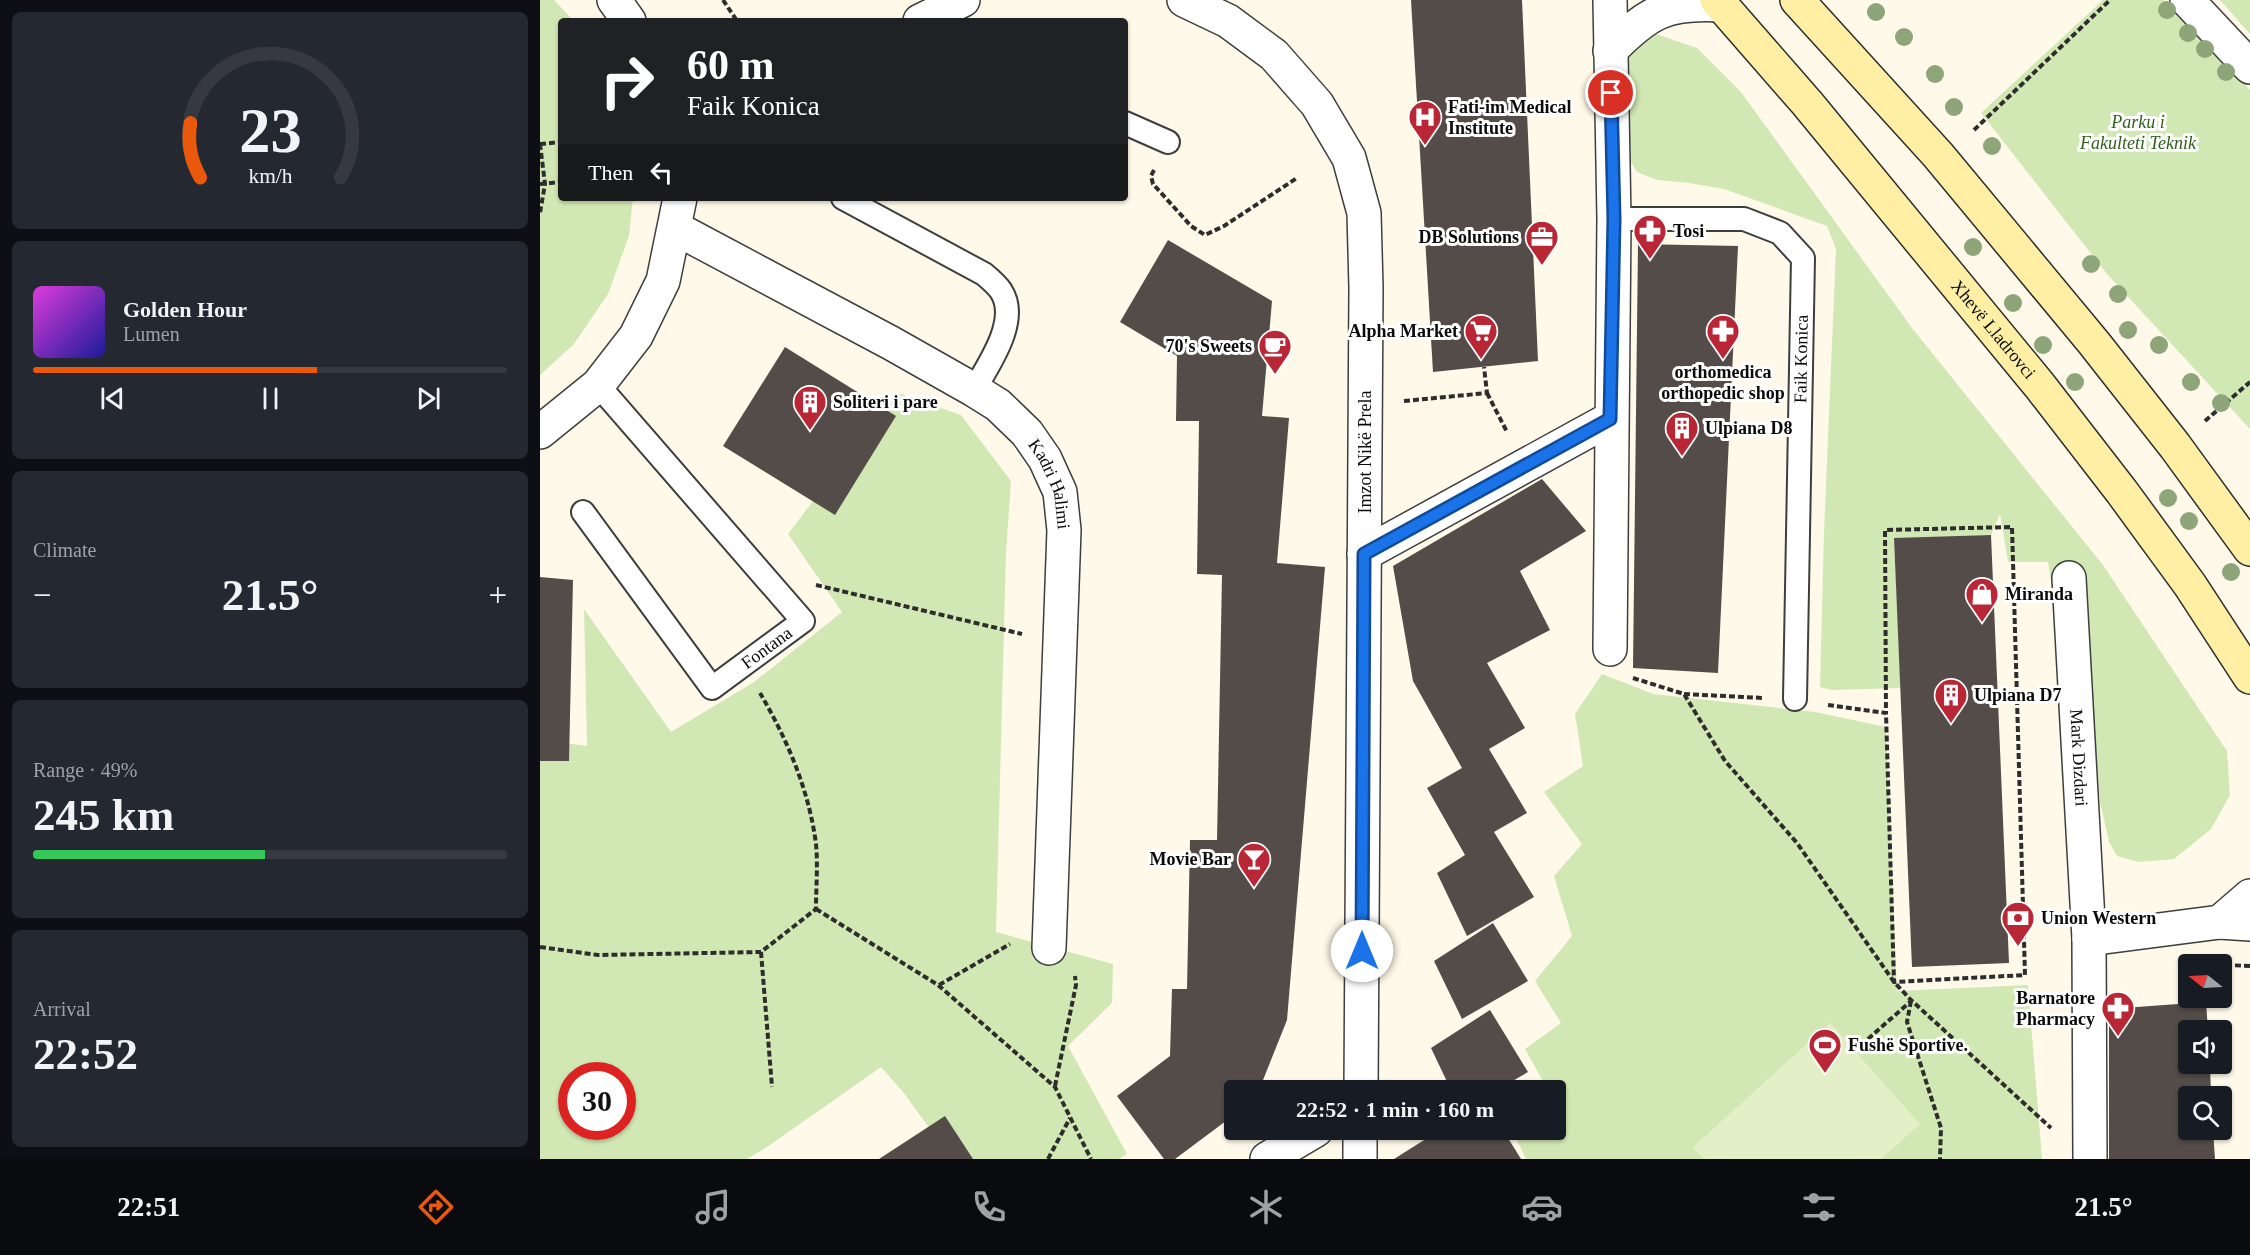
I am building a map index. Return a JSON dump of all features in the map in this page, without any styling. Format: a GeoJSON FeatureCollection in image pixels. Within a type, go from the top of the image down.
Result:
{"type":"FeatureCollection","features":[{"type":"Feature","properties":{"kind":"main road"},"geometry":{"type":"LineString","coordinates":[[1797,0],[1938,155],[2087,334],[2175,446],[2250,549]]}},
{"type":"Feature","properties":{"kind":"main road","name":"Xhevë Lladrovci"},"geometry":{"type":"LineString","coordinates":[[1719,2],[1807,103],[2040,386],[2190,585],[2250,677]]}},
{"type":"Feature","properties":{"kind":"street"},"geometry":{"type":"LineString","coordinates":[[614,0],[627,18]]}},
{"type":"Feature","properties":{"kind":"street"},"geometry":{"type":"LineString","coordinates":[[926,18],[963,0]]}},
{"type":"Feature","properties":{"kind":"street","name":"Imzot Nikë Prela"},"geometry":{"type":"LineString","coordinates":[[1184,0],[1228,21],[1274,55],[1317,104],[1349,158],[1364,213],[1366,288],[1361,1080]]}},
{"type":"Feature","properties":{"kind":"street"},"geometry":{"type":"LineString","coordinates":[[1610,0],[1614,219],[1610,419],[1610,649]]}},
{"type":"Feature","properties":{"kind":"street"},"geometry":{"type":"LineString","coordinates":[[2187,0],[2250,67]]}},
{"type":"Feature","properties":{"kind":"street"},"geometry":{"type":"LineString","coordinates":[[1610,51],[1633,28],[1653,14],[1673,6],[1719,2]]}},
{"type":"Feature","properties":{"kind":"street"},"geometry":{"type":"LineString","coordinates":[[540,432],[598,385],[636,336],[663,281],[680,206]]}},
{"type":"Feature","properties":{"kind":"street","name":"Kadri Halimi"},"geometry":{"type":"LineString","coordinates":[[680,206],[891,343],[998,405],[1027,433],[1046,459],[1060,492],[1064,530],[1049,948]]}},
{"type":"Feature","properties":{"kind":"street"},"geometry":{"type":"LineString","coordinates":[[1364,554],[1610,419]]}},
{"type":"Feature","properties":{"kind":"street","name":"Mark Dizdari"},"geometry":{"type":"LineString","coordinates":[[2069,578],[2088,939],[2090,1159]]}},
{"type":"Feature","properties":{"kind":"street"},"geometry":{"type":"LineString","coordinates":[[2088,939],[2235,923],[2250,896]]}},
{"type":"Feature","properties":{"kind":"street"},"geometry":{"type":"LineString","coordinates":[[1267,1159],[1299,1140]]}},
{"type":"Feature","properties":{"kind":"street"},"geometry":{"type":"LineString","coordinates":[[1360,1140],[1360,1159]]}},
{"type":"Feature","properties":{"kind":"lane"},"geometry":{"type":"LineString","coordinates":[[1128,124],[1168,142]]}},
{"type":"Feature","properties":{"kind":"lane"},"geometry":{"type":"LineString","coordinates":[[849,201],[984,274],[1002,292],[1007,316],[1001,342],[974,390]]}},
{"type":"Feature","properties":{"kind":"lane","name":"Faik Konica"},"geometry":{"type":"LineString","coordinates":[[1614,219],[1744,219],[1780,233],[1803,258],[1795,699]]}},
{"type":"Feature","properties":{"kind":"lane","name":"Fontana"},"geometry":{"type":"LineString","coordinates":[[583,512],[712,688],[803,621],[598,385]]}},
{"type":"Feature","properties":{"kind":"path"},"geometry":{"type":"LineString","coordinates":[[723,0],[735,18]]}},
{"type":"Feature","properties":{"kind":"path"},"geometry":{"type":"LineString","coordinates":[[1974,130],[2110,0]]}},
{"type":"Feature","properties":{"kind":"path"},"geometry":{"type":"LineString","coordinates":[[540,213],[542,184],[540,144],[558,142]]}},
{"type":"Feature","properties":{"kind":"path"},"geometry":{"type":"LineString","coordinates":[[1153,184],[1191,226],[1205,235],[1224,226],[1298,178]]}},
{"type":"Feature","properties":{"kind":"path"},"geometry":{"type":"LineString","coordinates":[[542,184],[558,182]]}},
{"type":"Feature","properties":{"kind":"path"},"geometry":{"type":"LineString","coordinates":[[1484,367],[1487,393],[1508,435]]}},
{"type":"Feature","properties":{"kind":"path"},"geometry":{"type":"LineString","coordinates":[[2175,446],[2250,382]]}},
{"type":"Feature","properties":{"kind":"path"},"geometry":{"type":"LineString","coordinates":[[1403,401],[1487,393]]}},
{"type":"Feature","properties":{"kind":"path"},"geometry":{"type":"LineString","coordinates":[[2012,527],[2025,975],[1894,982],[1886,713],[1885,530],[2012,527]]}},
{"type":"Feature","properties":{"kind":"path"},"geometry":{"type":"LineString","coordinates":[[815,585],[1061,643]]}},
{"type":"Feature","properties":{"kind":"path"},"geometry":{"type":"LineString","coordinates":[[1610,649],[1610,671],[1684,694],[1795,699],[1855,711],[1886,713]]}},
{"type":"Feature","properties":{"kind":"path"},"geometry":{"type":"LineString","coordinates":[[742,666],[781,729],[804,789],[816,845],[816,909]]}},
{"type":"Feature","properties":{"kind":"path"},"geometry":{"type":"LineString","coordinates":[[1684,694],[1725,761],[1797,843],[1894,982],[2058,1135]]}},
{"type":"Feature","properties":{"kind":"path"},"geometry":{"type":"LineString","coordinates":[[540,947],[598,955],[761,952],[816,909]]}},
{"type":"Feature","properties":{"kind":"path"},"geometry":{"type":"LineString","coordinates":[[816,909],[938,985],[1055,1087],[1091,1159]]}},
{"type":"Feature","properties":{"kind":"path"},"geometry":{"type":"LineString","coordinates":[[938,985],[1009,944],[1075,953],[1076,985],[1055,1087]]}},
{"type":"Feature","properties":{"kind":"path"},"geometry":{"type":"LineString","coordinates":[[761,952],[772,1087]]}},
{"type":"Feature","properties":{"kind":"path"},"geometry":{"type":"LineString","coordinates":[[2232,965],[2250,966]]}},
{"type":"Feature","properties":{"kind":"path"},"geometry":{"type":"LineString","coordinates":[[1868,1039],[1911,1000]]}},
{"type":"Feature","properties":{"kind":"path"},"geometry":{"type":"LineString","coordinates":[[1911,1000],[1907,1022],[1941,1128],[1940,1159]]}},
{"type":"Feature","properties":{"kind":"path"},"geometry":{"type":"LineString","coordinates":[[1048,1159],[1070,1118]]}},
{"type":"Feature","properties":{"kind":"green space"},"geometry":{"type":"Polygon","coordinates":[[[540,0],[554,0],[571,18],[558,18],[558,201],[633,201],[629,236],[608,294],[574,344],[540,375],[540,0]]]}},
{"type":"Feature","properties":{"kind":"green space","name":"Parku i Fakulteti Teknik"},"geometry":{"type":"Polygon","coordinates":[[[2103,0],[2164,0],[2250,90],[2250,429],[2107,274],[1981,113],[2103,0]]]}},
{"type":"Feature","properties":{"kind":"green space"},"geometry":{"type":"Polygon","coordinates":[[[2220,0],[2250,0],[2250,34],[2220,0]]]}},
{"type":"Feature","properties":{"kind":"green space"},"geometry":{"type":"Polygon","coordinates":[[[1656,34],[1697,48],[1741,92],[1912,328],[2103,565],[2227,751],[2230,795],[2211,829],[2174,859],[2138,862],[2117,856],[2109,842],[2100,802],[2080,589],[2052,587],[2048,562],[2008,562],[2000,514],[1991,535],[1894,539],[1901,688],[1832,690],[1820,687],[1836,249],[1827,226],[1724,189],[1657,180],[1637,172],[1626,154],[1624,65],[1636,42],[1656,34]]]}},
{"type":"Feature","properties":{"kind":"green space"},"geometry":{"type":"Polygon","coordinates":[[[896,392],[961,415],[1011,481],[1006,553],[996,932],[1113,964],[1112,1003],[1068,1046],[1127,1154],[1119,1159],[952,1159],[903,1092],[881,1067],[747,1159],[540,1159],[540,740],[587,746],[584,609],[671,732],[754,682],[842,612],[788,534],[896,392]]]}},
{"type":"Feature","properties":{"kind":"green space"},"geometry":{"type":"Polygon","coordinates":[[[1602,674],[1653,694],[1815,712],[1886,727],[1897,991],[2028,985],[2042,1159],[1526,1159],[1517,1140],[1566,1140],[1566,1080],[1542,1080],[1525,1049],[1561,1023],[1535,981],[1572,936],[1554,876],[1582,844],[1544,792],[1583,766],[1575,714],[1602,674]]]}},
{"type":"Feature","properties":{"kind":"green space","name":"Fushë Sportive."},"geometry":{"type":"Polygon","coordinates":[[[1830,1023],[1920,1124],[1881,1159],[1704,1159],[1693,1147],[1830,1023]]]}},
{"type":"Feature","properties":{"kind":"building"},"geometry":{"type":"Polygon","coordinates":[[[1411,0],[1522,0],[1538,361],[1433,372],[1411,0]]]}},
{"type":"Feature","properties":{"kind":"building"},"geometry":{"type":"Polygon","coordinates":[[[1168,240],[1272,301],[1262,416],[1289,418],[1277,563],[1325,567],[1287,1020],[1263,1080],[1224,1080],[1224,1122],[1175,1159],[1164,1159],[1117,1096],[1170,1056],[1172,989],[1187,989],[1190,840],[1217,840],[1222,575],[1197,574],[1199,421],[1176,421],[1177,356],[1120,322],[1168,240]]]}},
{"type":"Feature","properties":{"kind":"building","name":"Ulpiana D8"},"geometry":{"type":"Polygon","coordinates":[[[1638,244],[1738,246],[1718,673],[1633,668],[1638,244]]]}},
{"type":"Feature","properties":{"kind":"building","name":"Soliteri i pare"},"geometry":{"type":"Polygon","coordinates":[[[785,347],[896,416],[835,515],[723,446],[785,347]]]}},
{"type":"Feature","properties":{"kind":"building"},"geometry":{"type":"Polygon","coordinates":[[[1542,479],[1586,531],[1520,571],[1550,630],[1487,663],[1525,728],[1489,749],[1527,813],[1494,832],[1534,897],[1467,936],[1437,873],[1465,855],[1427,788],[1462,768],[1413,681],[1393,566],[1542,479]]]}},
{"type":"Feature","properties":{"kind":"building","name":"Ulpiana D7"},"geometry":{"type":"Polygon","coordinates":[[[1991,535],[2009,963],[1912,967],[1894,538],[1991,535]]]}},
{"type":"Feature","properties":{"kind":"building"},"geometry":{"type":"Polygon","coordinates":[[[540,577],[573,580],[569,761],[540,761],[540,577]]]}},
{"type":"Feature","properties":{"kind":"building"},"geometry":{"type":"Polygon","coordinates":[[[1493,923],[1528,981],[1462,1019],[1434,961],[1493,923]]]}},
{"type":"Feature","properties":{"kind":"building"},"geometry":{"type":"Polygon","coordinates":[[[2178,1004],[2178,1008],[2206,1008],[2207,1020],[2178,1020],[2178,1074],[2210,1074],[2211,1086],[2178,1086],[2178,1140],[2214,1140],[2215,1159],[2109,1159],[2109,1009],[2178,1004]]]}},
{"type":"Feature","properties":{"kind":"building"},"geometry":{"type":"Polygon","coordinates":[[[1490,1010],[1528,1072],[1514,1080],[1446,1080],[1431,1048],[1490,1010]]]}},
{"type":"Feature","properties":{"kind":"building"},"geometry":{"type":"Polygon","coordinates":[[[945,1116],[973,1159],[879,1159],[945,1116]]]}},
{"type":"Feature","properties":{"kind":"building"},"geometry":{"type":"Polygon","coordinates":[[[1424,1140],[1509,1140],[1521,1159],[1394,1159],[1424,1140]]]}},
{"type":"Feature","properties":{"kind":"place","name":"Fati-im Medical Institute"},"geometry":{"type":"Point","coordinates":[1425,146]}},
{"type":"Feature","properties":{"kind":"place","name":"Tosi"},"geometry":{"type":"Point","coordinates":[1650,260]}},
{"type":"Feature","properties":{"kind":"place","name":"DB Solutions"},"geometry":{"type":"Point","coordinates":[1542,266]}},
{"type":"Feature","properties":{"kind":"place","name":"Alpha Market"},"geometry":{"type":"Point","coordinates":[1481,360]}},
{"type":"Feature","properties":{"kind":"place","name":"orthomedica orthopedic shop"},"geometry":{"type":"Point","coordinates":[1723,360]}},
{"type":"Feature","properties":{"kind":"place","name":"70's Sweets"},"geometry":{"type":"Point","coordinates":[1275,375]}},
{"type":"Feature","properties":{"kind":"place","name":"Soliteri i pare"},"geometry":{"type":"Point","coordinates":[810,431]}},
{"type":"Feature","properties":{"kind":"place","name":"Ulpiana D8"},"geometry":{"type":"Point","coordinates":[1682,457]}},
{"type":"Feature","properties":{"kind":"place","name":"Miranda"},"geometry":{"type":"Point","coordinates":[1982,623]}},
{"type":"Feature","properties":{"kind":"place","name":"Ulpiana D7"},"geometry":{"type":"Point","coordinates":[1951,724]}},
{"type":"Feature","properties":{"kind":"place","name":"Movie Bar"},"geometry":{"type":"Point","coordinates":[1254,888]}},
{"type":"Feature","properties":{"kind":"place","name":"Union Western"},"geometry":{"type":"Point","coordinates":[2018,947]}},
{"type":"Feature","properties":{"kind":"place","name":"Barnatore Pharmacy"},"geometry":{"type":"Point","coordinates":[2118,1037]}},
{"type":"Feature","properties":{"kind":"place","name":"Fushë Sportive."},"geometry":{"type":"Point","coordinates":[1825,1074]}},
{"type":"Feature","properties":{"kind":"route"},"geometry":{"type":"LineString","coordinates":[[1362,951],[1364,554],[1610,419],[1614,219],[1611,93]]}}]}
